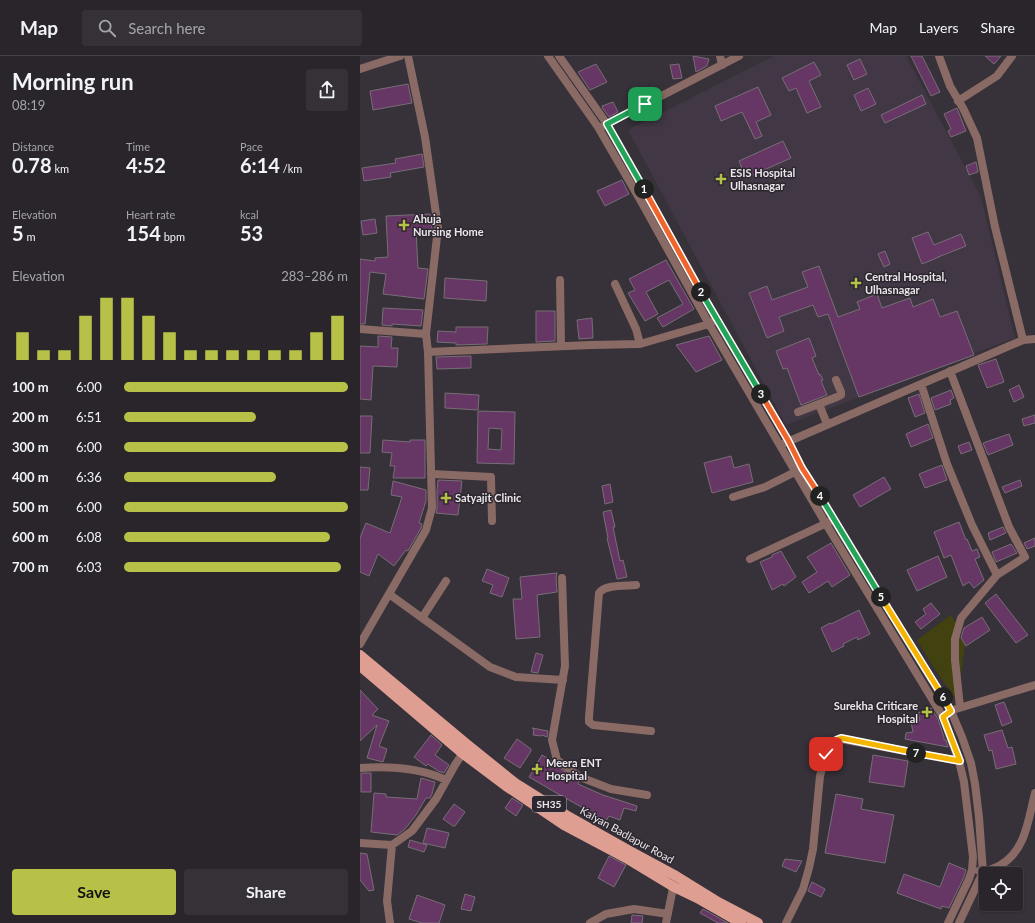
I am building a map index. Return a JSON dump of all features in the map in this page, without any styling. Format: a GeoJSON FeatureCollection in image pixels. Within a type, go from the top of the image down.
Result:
{"type":"FeatureCollection","features":[{"type":"Feature","properties":{"kind":"main road","name":"Kalyan Badlapur Road"},"geometry":{"type":"LineString","coordinates":[[360,655],[506,786],[564,825],[741,923]]}},
{"type":"Feature","properties":{"kind":"main road","name":"Kalyan Badlapur Road"},"geometry":{"type":"LineString","coordinates":[[360,666],[465,749],[521,787],[572,818],[676,876],[718,902],[758,923]]}},
{"type":"Feature","properties":{"kind":"street"},"geometry":{"type":"LineString","coordinates":[[360,69],[400,56]]}},
{"type":"Feature","properties":{"kind":"street"},"geometry":{"type":"LineString","coordinates":[[360,644],[426,530],[432,508],[428,352],[426,334],[438,228],[425,137],[408,56]]}},
{"type":"Feature","properties":{"kind":"street"},"geometry":{"type":"LineString","coordinates":[[548,56],[599,129],[709,324],[795,472],[943,717],[960,761],[973,857],[972,870],[969,880],[948,923]]}},
{"type":"Feature","properties":{"kind":"street"},"geometry":{"type":"LineString","coordinates":[[560,56],[607,124],[717,320],[788,440],[802,468],[951,711],[962,738],[975,784],[980,816],[983,867]]}},
{"type":"Feature","properties":{"kind":"street"},"geometry":{"type":"LineString","coordinates":[[720,56],[722,65]]}},
{"type":"Feature","properties":{"kind":"street"},"geometry":{"type":"LineString","coordinates":[[599,129],[739,56]]}},
{"type":"Feature","properties":{"kind":"street"},"geometry":{"type":"LineString","coordinates":[[939,56],[950,86],[977,138],[995,227],[1023,340]]}},
{"type":"Feature","properties":{"kind":"street"},"geometry":{"type":"LineString","coordinates":[[958,101],[997,76],[1012,56]]}},
{"type":"Feature","properties":{"kind":"street"},"geometry":{"type":"LineString","coordinates":[[560,280],[562,346]]}},
{"type":"Feature","properties":{"kind":"street"},"geometry":{"type":"LineString","coordinates":[[615,284],[636,329],[640,344]]}},
{"type":"Feature","properties":{"kind":"street"},"geometry":{"type":"LineString","coordinates":[[428,352],[640,344],[709,324],[717,320]]}},
{"type":"Feature","properties":{"kind":"street"},"geometry":{"type":"LineString","coordinates":[[360,329],[426,334]]}},
{"type":"Feature","properties":{"kind":"street"},"geometry":{"type":"LineString","coordinates":[[780,446],[788,440],[1023,340],[1035,339]]}},
{"type":"Feature","properties":{"kind":"street"},"geometry":{"type":"LineString","coordinates":[[950,371],[1009,527],[1025,557],[997,575],[962,618],[955,639],[955,660],[960,708]]}},
{"type":"Feature","properties":{"kind":"street"},"geometry":{"type":"LineString","coordinates":[[798,412],[841,395],[836,380]]}},
{"type":"Feature","properties":{"kind":"street"},"geometry":{"type":"LineString","coordinates":[[920,384],[947,464],[972,525],[997,575]]}},
{"type":"Feature","properties":{"kind":"street"},"geometry":{"type":"LineString","coordinates":[[819,404],[828,424]]}},
{"type":"Feature","properties":{"kind":"street"},"geometry":{"type":"LineString","coordinates":[[733,497],[765,487],[795,472]]}},
{"type":"Feature","properties":{"kind":"street"},"geometry":{"type":"LineString","coordinates":[[432,474],[491,477],[492,522]]}},
{"type":"Feature","properties":{"kind":"street"},"geometry":{"type":"LineString","coordinates":[[750,560],[834,520]]}},
{"type":"Feature","properties":{"kind":"street"},"geometry":{"type":"LineString","coordinates":[[562,578],[565,666],[552,740],[557,760],[580,777],[611,789],[647,795]]}},
{"type":"Feature","properties":{"kind":"street"},"geometry":{"type":"LineString","coordinates":[[422,618],[446,581]]}},
{"type":"Feature","properties":{"kind":"street"},"geometry":{"type":"LineString","coordinates":[[636,585],[607,587],[599,593],[589,722],[593,726],[651,731]]}},
{"type":"Feature","properties":{"kind":"street"},"geometry":{"type":"LineString","coordinates":[[389,594],[490,667],[516,677],[563,680]]}},
{"type":"Feature","properties":{"kind":"street"},"geometry":{"type":"LineString","coordinates":[[943,717],[951,711],[1035,685]]}},
{"type":"Feature","properties":{"kind":"street"},"geometry":{"type":"LineString","coordinates":[[786,923],[803,889],[813,849],[820,776],[826,754],[836,740],[841,738],[960,761]]}},
{"type":"Feature","properties":{"kind":"street"},"geometry":{"type":"LineString","coordinates":[[360,842],[392,845],[412,831],[436,799],[465,749]]}},
{"type":"Feature","properties":{"kind":"street"},"geometry":{"type":"LineString","coordinates":[[360,768],[377,767],[420,771],[446,780]]}},
{"type":"Feature","properties":{"kind":"street"},"geometry":{"type":"LineString","coordinates":[[996,867],[1005,862],[1018,850],[1024,837],[1035,793]]}},
{"type":"Feature","properties":{"kind":"street"},"geometry":{"type":"LineString","coordinates":[[390,923],[386,901],[392,845]]}},
{"type":"Feature","properties":{"kind":"street"},"geometry":{"type":"LineString","coordinates":[[972,870],[979,871]]}},
{"type":"Feature","properties":{"kind":"street"},"geometry":{"type":"LineString","coordinates":[[666,923],[676,876]]}},
{"type":"Feature","properties":{"kind":"street"},"geometry":{"type":"LineString","coordinates":[[959,923],[979,880]]}},
{"type":"Feature","properties":{"kind":"street"},"geometry":{"type":"LineString","coordinates":[[590,923],[606,914],[634,909],[668,914]]}},
{"type":"Feature","properties":{"kind":"shaded area","name":"Central Hospital, Ulhasnagar"},"geometry":{"type":"Polygon","coordinates":[[[774,56],[906,56],[981,197],[1015,338],[786,425],[628,130],[774,56]]]}},
{"type":"Feature","properties":{"kind":"shaded area"},"geometry":{"type":"Polygon","coordinates":[[[951,615],[960,629],[956,632],[965,645],[960,682],[955,698],[917,640],[951,615]]]}},
{"type":"Feature","properties":{"kind":"building"},"geometry":{"type":"Polygon","coordinates":[[[693,56],[709,59],[707,66],[696,72],[693,56]]]}},
{"type":"Feature","properties":{"kind":"building"},"geometry":{"type":"Polygon","coordinates":[[[911,56],[922,56],[940,92],[931,96],[911,56]]]}},
{"type":"Feature","properties":{"kind":"building"},"geometry":{"type":"Polygon","coordinates":[[[985,56],[1001,56],[994,64],[985,56]]]}},
{"type":"Feature","properties":{"kind":"building"},"geometry":{"type":"Polygon","coordinates":[[[860,59],[867,74],[854,80],[847,65],[860,59]]]}},
{"type":"Feature","properties":{"kind":"building"},"geometry":{"type":"Polygon","coordinates":[[[814,62],[821,75],[809,81],[821,107],[807,113],[796,88],[789,91],[782,78],[814,62]]]}},
{"type":"Feature","properties":{"kind":"building"},"geometry":{"type":"Polygon","coordinates":[[[596,64],[607,82],[590,90],[578,72],[596,64]]]}},
{"type":"Feature","properties":{"kind":"building"},"geometry":{"type":"Polygon","coordinates":[[[679,64],[682,78],[673,79],[670,65],[679,64]]]}},
{"type":"Feature","properties":{"kind":"building"},"geometry":{"type":"Polygon","coordinates":[[[408,84],[412,103],[373,110],[370,91],[408,84]]]}},
{"type":"Feature","properties":{"kind":"building"},"geometry":{"type":"Polygon","coordinates":[[[758,87],[771,115],[756,122],[762,136],[755,139],[742,112],[721,121],[715,106],[758,87]]]}},
{"type":"Feature","properties":{"kind":"building"},"geometry":{"type":"Polygon","coordinates":[[[868,88],[876,104],[861,111],[854,95],[868,88]]]}},
{"type":"Feature","properties":{"kind":"building"},"geometry":{"type":"Polygon","coordinates":[[[922,95],[926,104],[885,123],[881,115],[922,95]]]}},
{"type":"Feature","properties":{"kind":"building"},"geometry":{"type":"Polygon","coordinates":[[[613,102],[618,112],[609,117],[602,106],[613,102]]]}},
{"type":"Feature","properties":{"kind":"building"},"geometry":{"type":"Polygon","coordinates":[[[957,108],[966,131],[951,137],[948,131],[951,129],[944,114],[957,108]]]}},
{"type":"Feature","properties":{"kind":"building"},"geometry":{"type":"Polygon","coordinates":[[[783,141],[791,158],[746,178],[739,161],[783,141]]]}},
{"type":"Feature","properties":{"kind":"building"},"geometry":{"type":"Polygon","coordinates":[[[422,154],[424,167],[390,173],[391,177],[364,181],[362,168],[396,163],[395,159],[422,154]]]}},
{"type":"Feature","properties":{"kind":"building"},"geometry":{"type":"Polygon","coordinates":[[[976,162],[978,172],[969,175],[966,166],[976,162]]]}},
{"type":"Feature","properties":{"kind":"building"},"geometry":{"type":"Polygon","coordinates":[[[622,180],[629,194],[605,206],[597,191],[622,180]]]}},
{"type":"Feature","properties":{"kind":"building"},"geometry":{"type":"Polygon","coordinates":[[[430,214],[432,229],[416,230],[418,268],[428,269],[424,299],[383,294],[386,274],[370,272],[365,324],[360,324],[360,259],[375,261],[375,258],[388,257],[386,216],[430,214]]]}},
{"type":"Feature","properties":{"kind":"building"},"geometry":{"type":"Polygon","coordinates":[[[375,219],[377,233],[363,235],[361,221],[375,219]]]}},
{"type":"Feature","properties":{"kind":"building"},"geometry":{"type":"Polygon","coordinates":[[[928,232],[934,245],[961,234],[966,246],[922,264],[912,238],[928,232]]]}},
{"type":"Feature","properties":{"kind":"building"},"geometry":{"type":"Polygon","coordinates":[[[885,251],[890,264],[884,267],[878,254],[885,251]]]}},
{"type":"Feature","properties":{"kind":"building"},"geometry":{"type":"Polygon","coordinates":[[[666,260],[694,309],[663,327],[657,318],[683,304],[669,280],[646,292],[658,314],[645,321],[628,293],[635,290],[629,279],[666,260]]]}},
{"type":"Feature","properties":{"kind":"building"},"geometry":{"type":"Polygon","coordinates":[[[819,266],[838,317],[860,309],[857,302],[877,294],[882,308],[910,298],[913,307],[933,299],[940,317],[957,311],[974,355],[859,397],[828,314],[818,317],[813,305],[779,317],[784,331],[767,338],[749,293],[767,286],[772,300],[808,287],[802,272],[819,266]]]}},
{"type":"Feature","properties":{"kind":"building"},"geometry":{"type":"Polygon","coordinates":[[[445,278],[487,281],[486,301],[444,298],[445,278]]]}},
{"type":"Feature","properties":{"kind":"building"},"geometry":{"type":"Polygon","coordinates":[[[383,308],[423,310],[421,326],[392,324],[392,326],[382,325],[383,308]]]}},
{"type":"Feature","properties":{"kind":"building"},"geometry":{"type":"Polygon","coordinates":[[[536,311],[555,311],[555,341],[536,342],[536,311]]]}},
{"type":"Feature","properties":{"kind":"building"},"geometry":{"type":"Polygon","coordinates":[[[592,318],[593,338],[579,339],[577,320],[592,318]]]}},
{"type":"Feature","properties":{"kind":"building"},"geometry":{"type":"Polygon","coordinates":[[[456,327],[488,327],[487,344],[456,345],[456,343],[437,342],[438,331],[456,332],[456,327]]]}},
{"type":"Feature","properties":{"kind":"building"},"geometry":{"type":"Polygon","coordinates":[[[378,336],[392,337],[391,348],[398,348],[397,367],[373,366],[371,400],[360,399],[360,346],[378,347],[378,336]]]}},
{"type":"Feature","properties":{"kind":"building"},"geometry":{"type":"Polygon","coordinates":[[[709,336],[722,360],[696,372],[676,345],[709,336]]]}},
{"type":"Feature","properties":{"kind":"building"},"geometry":{"type":"Polygon","coordinates":[[[809,338],[816,356],[812,358],[819,375],[820,374],[823,380],[821,381],[827,395],[801,405],[787,368],[783,369],[776,351],[809,338]]]}},
{"type":"Feature","properties":{"kind":"building"},"geometry":{"type":"Polygon","coordinates":[[[471,356],[471,368],[437,369],[436,357],[471,356]]]}},
{"type":"Feature","properties":{"kind":"building"},"geometry":{"type":"Polygon","coordinates":[[[996,359],[1004,382],[987,388],[978,365],[996,359]]]}},
{"type":"Feature","properties":{"kind":"building"},"geometry":{"type":"Polygon","coordinates":[[[1019,385],[1024,397],[1014,402],[1009,390],[1019,385]]]}},
{"type":"Feature","properties":{"kind":"building"},"geometry":{"type":"Polygon","coordinates":[[[951,390],[954,398],[950,400],[951,404],[935,410],[931,398],[951,390]]]}},
{"type":"Feature","properties":{"kind":"building"},"geometry":{"type":"Polygon","coordinates":[[[445,393],[479,395],[478,410],[445,408],[445,393]]]}},
{"type":"Feature","properties":{"kind":"building"},"geometry":{"type":"Polygon","coordinates":[[[919,394],[925,413],[915,417],[908,398],[919,394]]]}},
{"type":"Feature","properties":{"kind":"building"},"geometry":{"type":"Polygon","coordinates":[[[478,411],[515,412],[514,464],[477,463],[478,411]],[[489,428],[488,449],[501,450],[502,429],[489,428]]]}},
{"type":"Feature","properties":{"kind":"building"},"geometry":{"type":"Polygon","coordinates":[[[1035,415],[1035,423],[1024,426],[1022,419],[1035,415]]]}},
{"type":"Feature","properties":{"kind":"building"},"geometry":{"type":"Polygon","coordinates":[[[360,416],[372,416],[370,453],[360,453],[360,416]]]}},
{"type":"Feature","properties":{"kind":"building"},"geometry":{"type":"Polygon","coordinates":[[[928,424],[933,438],[911,447],[906,434],[928,424]]]}},
{"type":"Feature","properties":{"kind":"building"},"geometry":{"type":"Polygon","coordinates":[[[1009,434],[1013,445],[988,455],[983,443],[1009,434]]]}},
{"type":"Feature","properties":{"kind":"building"},"geometry":{"type":"Polygon","coordinates":[[[383,440],[410,442],[410,440],[425,440],[425,478],[393,478],[395,466],[390,466],[392,453],[382,452],[383,440]]]}},
{"type":"Feature","properties":{"kind":"building"},"geometry":{"type":"Polygon","coordinates":[[[969,442],[972,450],[961,454],[958,446],[969,442]]]}},
{"type":"Feature","properties":{"kind":"building"},"geometry":{"type":"Polygon","coordinates":[[[731,456],[734,468],[749,464],[753,482],[712,493],[704,463],[731,456]]]}},
{"type":"Feature","properties":{"kind":"building"},"geometry":{"type":"Polygon","coordinates":[[[942,465],[947,480],[925,488],[919,474],[942,465]]]}},
{"type":"Feature","properties":{"kind":"building"},"geometry":{"type":"Polygon","coordinates":[[[360,467],[370,468],[368,490],[360,490],[360,467]]]}},
{"type":"Feature","properties":{"kind":"building"},"geometry":{"type":"Polygon","coordinates":[[[884,477],[891,489],[860,507],[853,495],[884,477]]]}},
{"type":"Feature","properties":{"kind":"building"},"geometry":{"type":"Polygon","coordinates":[[[438,480],[462,481],[458,515],[436,513],[438,480]]]}},
{"type":"Feature","properties":{"kind":"building"},"geometry":{"type":"Polygon","coordinates":[[[1020,480],[1022,486],[1005,493],[1002,487],[1020,480]]]}},
{"type":"Feature","properties":{"kind":"building"},"geometry":{"type":"Polygon","coordinates":[[[393,481],[426,490],[426,501],[419,523],[422,524],[421,528],[408,551],[406,550],[394,566],[378,554],[369,576],[360,572],[360,538],[366,523],[390,533],[402,497],[391,495],[393,481]]]}},
{"type":"Feature","properties":{"kind":"building"},"geometry":{"type":"Polygon","coordinates":[[[610,484],[613,502],[605,504],[602,486],[610,484]]]}},
{"type":"Feature","properties":{"kind":"building"},"geometry":{"type":"Polygon","coordinates":[[[611,510],[620,561],[623,560],[627,577],[617,579],[607,538],[603,512],[611,510]]]}},
{"type":"Feature","properties":{"kind":"building"},"geometry":{"type":"Polygon","coordinates":[[[959,522],[972,551],[977,549],[980,557],[975,559],[984,580],[974,588],[969,582],[963,586],[951,555],[944,558],[934,532],[959,522]]]}},
{"type":"Feature","properties":{"kind":"building"},"geometry":{"type":"Polygon","coordinates":[[[1003,527],[1006,533],[990,540],[988,533],[1003,527]]]}},
{"type":"Feature","properties":{"kind":"building"},"geometry":{"type":"Polygon","coordinates":[[[1035,538],[1035,546],[1027,549],[1024,543],[1035,538]]]}},
{"type":"Feature","properties":{"kind":"building"},"geometry":{"type":"Polygon","coordinates":[[[831,543],[850,575],[832,587],[828,581],[809,593],[802,582],[817,572],[807,557],[831,543]]]}},
{"type":"Feature","properties":{"kind":"building"},"geometry":{"type":"Polygon","coordinates":[[[1011,544],[1017,553],[996,562],[992,552],[1011,544]]]}},
{"type":"Feature","properties":{"kind":"building"},"geometry":{"type":"Polygon","coordinates":[[[781,551],[796,577],[784,586],[783,584],[772,590],[760,562],[781,551]]]}},
{"type":"Feature","properties":{"kind":"building"},"geometry":{"type":"Polygon","coordinates":[[[938,556],[947,577],[917,591],[907,570],[938,556]]]}},
{"type":"Feature","properties":{"kind":"building"},"geometry":{"type":"Polygon","coordinates":[[[487,569],[509,578],[502,597],[490,593],[493,585],[482,581],[487,569]]]}},
{"type":"Feature","properties":{"kind":"building"},"geometry":{"type":"Polygon","coordinates":[[[557,573],[557,592],[537,595],[540,637],[516,639],[513,599],[522,599],[520,577],[557,573]]]}},
{"type":"Feature","properties":{"kind":"building"},"geometry":{"type":"Polygon","coordinates":[[[996,594],[1028,635],[1016,643],[985,603],[996,594]]]}},
{"type":"Feature","properties":{"kind":"building"},"geometry":{"type":"Polygon","coordinates":[[[931,603],[940,614],[921,629],[915,622],[926,614],[923,609],[931,603]]]}},
{"type":"Feature","properties":{"kind":"building"},"geometry":{"type":"Polygon","coordinates":[[[859,610],[870,634],[858,640],[857,637],[843,644],[844,646],[832,652],[821,628],[859,610]]]}},
{"type":"Feature","properties":{"kind":"building"},"geometry":{"type":"Polygon","coordinates":[[[982,617],[990,630],[966,646],[961,638],[964,628],[982,617]]]}},
{"type":"Feature","properties":{"kind":"building"},"geometry":{"type":"Polygon","coordinates":[[[536,653],[543,655],[538,673],[531,672],[536,653]]]}},
{"type":"Feature","properties":{"kind":"building"},"geometry":{"type":"Polygon","coordinates":[[[360,690],[378,709],[372,715],[389,721],[379,746],[387,749],[383,762],[367,758],[377,725],[360,741],[360,690]]]}},
{"type":"Feature","properties":{"kind":"building"},"geometry":{"type":"Polygon","coordinates":[[[1004,702],[1012,722],[1002,726],[995,705],[1004,702]]]}},
{"type":"Feature","properties":{"kind":"building"},"geometry":{"type":"Polygon","coordinates":[[[931,708],[938,719],[944,740],[946,740],[948,747],[905,739],[906,733],[913,732],[911,722],[920,720],[918,713],[931,708]]]}},
{"type":"Feature","properties":{"kind":"building"},"geometry":{"type":"Polygon","coordinates":[[[532,728],[548,731],[547,737],[542,735],[533,735],[534,729],[532,728]]]}},
{"type":"Feature","properties":{"kind":"building"},"geometry":{"type":"Polygon","coordinates":[[[1002,730],[1008,748],[1012,747],[1016,764],[996,769],[992,750],[989,751],[984,735],[1002,730]]]}},
{"type":"Feature","properties":{"kind":"building"},"geometry":{"type":"Polygon","coordinates":[[[431,735],[442,745],[435,755],[449,765],[444,773],[428,764],[426,766],[414,757],[431,735]]]}},
{"type":"Feature","properties":{"kind":"building"},"geometry":{"type":"Polygon","coordinates":[[[517,739],[531,749],[520,768],[504,758],[517,739]]]}},
{"type":"Feature","properties":{"kind":"building"},"geometry":{"type":"Polygon","coordinates":[[[542,755],[579,782],[578,784],[603,795],[637,806],[636,811],[624,808],[620,820],[609,816],[606,821],[529,777],[542,755]]]}},
{"type":"Feature","properties":{"kind":"building"},"geometry":{"type":"Polygon","coordinates":[[[873,755],[908,761],[904,787],[869,782],[873,755]]]}},
{"type":"Feature","properties":{"kind":"building"},"geometry":{"type":"Polygon","coordinates":[[[361,773],[371,773],[371,792],[361,792],[361,773]]]}},
{"type":"Feature","properties":{"kind":"building"},"geometry":{"type":"Polygon","coordinates":[[[421,778],[435,782],[432,794],[430,798],[426,798],[416,815],[405,829],[397,835],[371,832],[374,793],[386,794],[386,797],[417,799],[421,778]]]}},
{"type":"Feature","properties":{"kind":"building"},"geometry":{"type":"Polygon","coordinates":[[[836,794],[863,799],[861,809],[894,815],[885,863],[825,853],[836,794]]]}},
{"type":"Feature","properties":{"kind":"building"},"geometry":{"type":"Polygon","coordinates":[[[512,798],[523,805],[516,816],[505,808],[512,798]]]}},
{"type":"Feature","properties":{"kind":"building"},"geometry":{"type":"Polygon","coordinates":[[[454,804],[465,812],[455,826],[453,826],[443,819],[454,804]]]}},
{"type":"Feature","properties":{"kind":"building"},"geometry":{"type":"Polygon","coordinates":[[[427,828],[449,833],[445,848],[423,843],[427,828]]]}},
{"type":"Feature","properties":{"kind":"building"},"geometry":{"type":"Polygon","coordinates":[[[410,840],[427,845],[424,852],[408,847],[410,840]]]}},
{"type":"Feature","properties":{"kind":"building"},"geometry":{"type":"Polygon","coordinates":[[[360,853],[367,854],[374,890],[369,891],[360,880],[360,853]]]}},
{"type":"Feature","properties":{"kind":"building"},"geometry":{"type":"Polygon","coordinates":[[[609,856],[626,865],[614,887],[598,878],[609,856]]]}},
{"type":"Feature","properties":{"kind":"building"},"geometry":{"type":"Polygon","coordinates":[[[785,859],[802,861],[796,872],[782,866],[785,859]]]}},
{"type":"Feature","properties":{"kind":"building"},"geometry":{"type":"Polygon","coordinates":[[[949,863],[966,870],[949,908],[942,906],[941,909],[897,893],[904,874],[940,887],[949,863]]]}},
{"type":"Feature","properties":{"kind":"building"},"geometry":{"type":"Polygon","coordinates":[[[812,882],[825,889],[821,897],[808,891],[812,882]]]}},
{"type":"Feature","properties":{"kind":"building"},"geometry":{"type":"Polygon","coordinates":[[[465,894],[475,897],[471,911],[461,909],[465,894]]]}},
{"type":"Feature","properties":{"kind":"building"},"geometry":{"type":"Polygon","coordinates":[[[417,895],[445,905],[439,923],[422,923],[409,919],[417,895]]]}},
{"type":"Feature","properties":{"kind":"building"},"geometry":{"type":"Polygon","coordinates":[[[703,909],[728,923],[718,923],[700,913],[703,909]]]}},
{"type":"Feature","properties":{"kind":"building"},"geometry":{"type":"Polygon","coordinates":[[[632,915],[643,916],[642,923],[631,923],[632,915]]]}},
{"type":"Feature","properties":{"kind":"place","name":"ESIS Hospital Ulhasnagar"},"geometry":{"type":"Point","coordinates":[721,179]}},
{"type":"Feature","properties":{"kind":"place","name":"Ahuja Nursing Home"},"geometry":{"type":"Point","coordinates":[404,225]}},
{"type":"Feature","properties":{"kind":"place","name":"Central Hospital, Ulhasnagar"},"geometry":{"type":"Point","coordinates":[856,283]}},
{"type":"Feature","properties":{"kind":"place","name":"Satyajit Clinic"},"geometry":{"type":"Point","coordinates":[446,498]}},
{"type":"Feature","properties":{"kind":"place","name":"Surekha Criticare Hospital"},"geometry":{"type":"Point","coordinates":[927,712]}},
{"type":"Feature","properties":{"kind":"place","name":"Meera ENT Hospital"},"geometry":{"type":"Point","coordinates":[537,769]}},
{"type":"Feature","properties":{"kind":"route"},"geometry":{"type":"LineString","coordinates":[[645,104],[607,124],[717,320],[788,440],[802,468],[951,711],[943,717],[960,761],[841,738],[836,740],[831,745],[826,754]]}}]}
